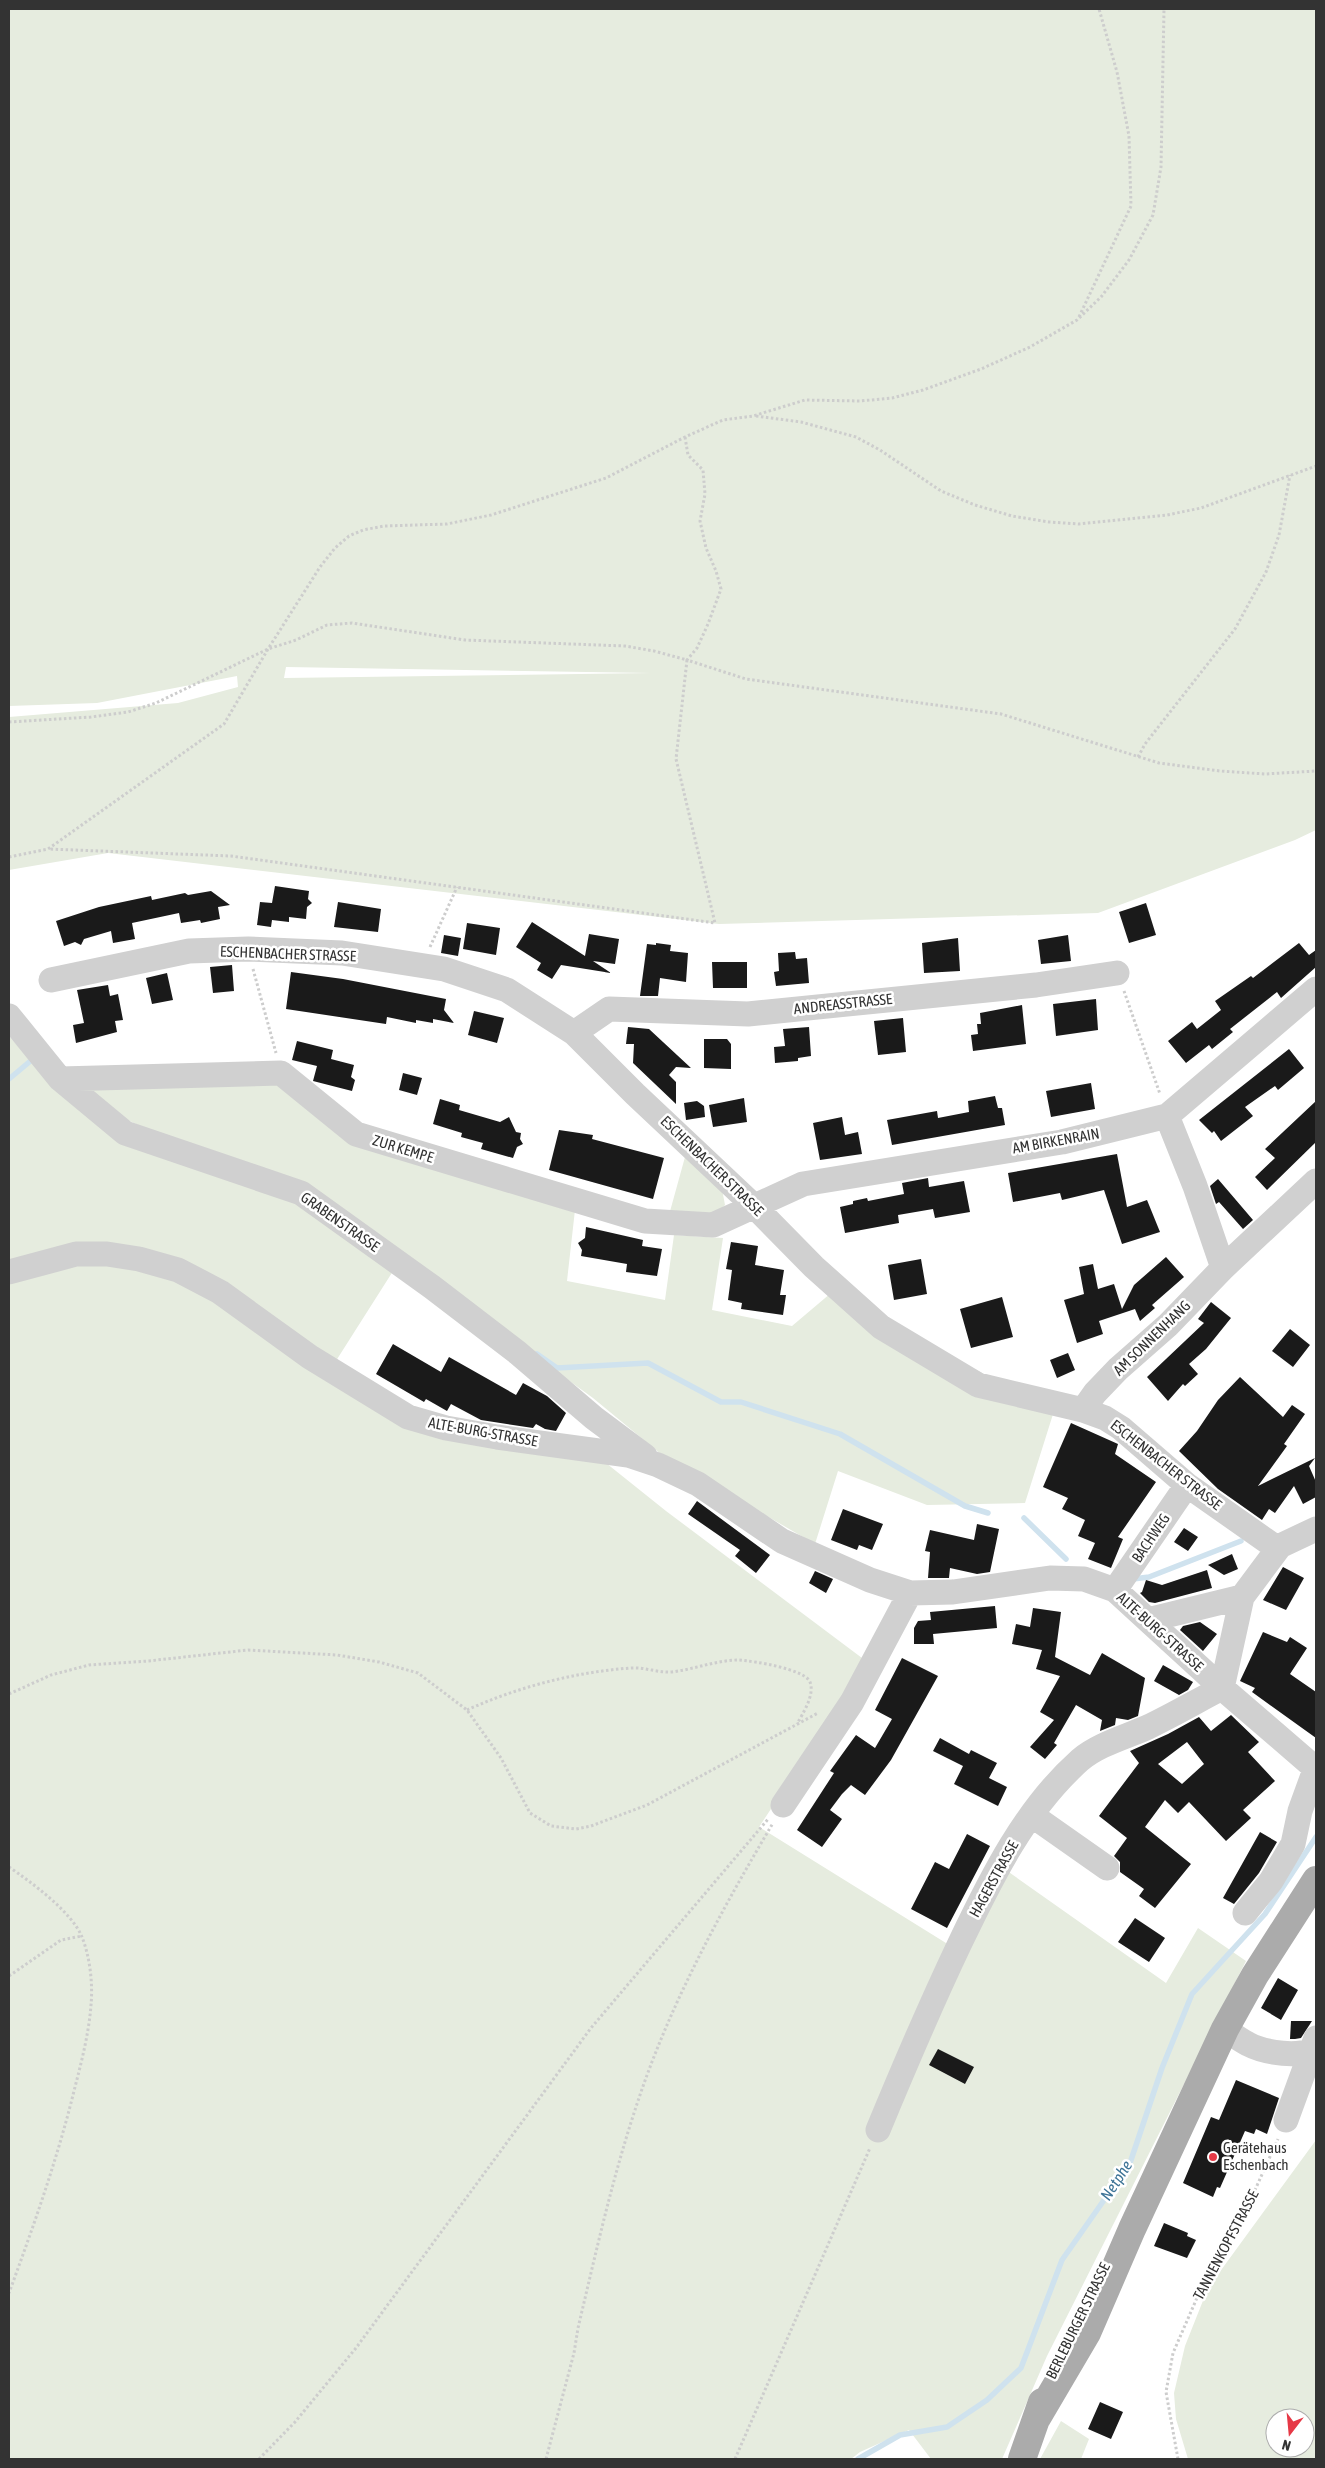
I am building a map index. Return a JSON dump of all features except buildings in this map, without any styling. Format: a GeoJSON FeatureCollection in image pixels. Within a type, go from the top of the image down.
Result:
{"type":"FeatureCollection","features":[{"type":"Feature","properties":{"kind":"main road","name":"BERLEBURGER STRASSE"},"geometry":{"type":"LineString","coordinates":[[1022,2459],[1038,2418],[1048,2379],[1076,2319],[1110,2257],[1132,2229],[1224,2029],[1255,1975],[1316,1880]]}},
{"type":"Feature","properties":{"kind":"street","name":"ESCHENBACHER STRASSE"},"geometry":{"type":"LineString","coordinates":[[50,980],[189,951],[248,949],[342,953],[421,965],[444,969],[507,990],[574,1033],[635,1094],[755,1207],[814,1267],[881,1328],[978,1385],[1083,1410],[1105,1418],[1121,1428],[1187,1485],[1261,1538],[1271,1544],[1280,1546]]}},
{"type":"Feature","properties":{"kind":"street","name":"ANDREASSTRASSE"},"geometry":{"type":"LineString","coordinates":[[574,1033],[609,1009],[748,1014],[1036,984],[1117,973]]}},
{"type":"Feature","properties":{"kind":"street","name":"AM BIRKENRAIN"},"geometry":{"type":"LineString","coordinates":[[755,1207],[804,1184],[1062,1142],[1167,1116],[1316,989]]}},
{"type":"Feature","properties":{"kind":"street","name":"GRABENSTRASSE"},"geometry":{"type":"LineString","coordinates":[[9,1016],[60,1079],[125,1134],[301,1193],[432,1287],[518,1353],[629,1445],[658,1465]]}},
{"type":"Feature","properties":{"kind":"street"},"geometry":{"type":"LineString","coordinates":[[60,1079],[281,1073]]}},
{"type":"Feature","properties":{"kind":"street","name":"ZUR KEMPE"},"geometry":{"type":"LineString","coordinates":[[281,1073],[356,1134],[552,1195],[645,1221],[713,1225],[755,1207]]}},
{"type":"Feature","properties":{"kind":"street"},"geometry":{"type":"LineString","coordinates":[[1167,1116],[1223,1268]]}},
{"type":"Feature","properties":{"kind":"street","name":"AM SONNENHANG"},"geometry":{"type":"LineString","coordinates":[[1083,1410],[1118,1369],[1168,1325],[1223,1268],[1316,1181]]}},
{"type":"Feature","properties":{"kind":"street","name":"ALTE-BURG-STRASSE"},"geometry":{"type":"LineString","coordinates":[[9,1272],[46,1261],[84,1254],[107,1254],[139,1259],[178,1270],[220,1292],[310,1357],[408,1417],[446,1428],[497,1437],[628,1455],[658,1465],[698,1484],[782,1541],[870,1580],[910,1593],[952,1592],[1050,1578],[1084,1579],[1115,1590],[1222,1688],[1316,1768]]}},
{"type":"Feature","properties":{"kind":"street","name":"BACHWEG"},"geometry":{"type":"LineString","coordinates":[[1115,1590],[1187,1485]]}},
{"type":"Feature","properties":{"kind":"street"},"geometry":{"type":"LineString","coordinates":[[1222,1688],[1242,1597],[1280,1546],[1316,1529]]}},
{"type":"Feature","properties":{"kind":"street"},"geometry":{"type":"LineString","coordinates":[[783,1805],[852,1702],[910,1593]]}},
{"type":"Feature","properties":{"kind":"street"},"geometry":{"type":"LineString","coordinates":[[1148,1620],[1242,1597]]}},
{"type":"Feature","properties":{"kind":"street","name":"HAGERSTRASSE"},"geometry":{"type":"LineString","coordinates":[[878,2130],[923,2022],[992,1877],[1007,1851],[1032,1816],[1081,1760],[1095,1750],[1149,1726],[1222,1688]]}},
{"type":"Feature","properties":{"kind":"street"},"geometry":{"type":"LineString","coordinates":[[1245,1913],[1271,1880],[1293,1844],[1300,1811],[1316,1768]]}},
{"type":"Feature","properties":{"kind":"street"},"geometry":{"type":"LineString","coordinates":[[1032,1816],[1107,1868]]}},
{"type":"Feature","properties":{"kind":"street"},"geometry":{"type":"LineString","coordinates":[[1224,2029],[1248,2044],[1267,2051],[1290,2053],[1315,2044]]}},
{"type":"Feature","properties":{"kind":"street"},"geometry":{"type":"LineString","coordinates":[[1286,2120],[1315,2044]]}},
{"type":"Feature","properties":{"kind":"path"},"geometry":{"type":"LineString","coordinates":[[1077,320],[1118,237],[1131,206],[1132,176],[1129,136],[1117,72],[1099,9]]}},
{"type":"Feature","properties":{"kind":"path"},"geometry":{"type":"LineString","coordinates":[[48,849],[224,724],[268,649],[320,567],[335,548],[349,536],[363,530],[384,526],[447,524],[491,515],[606,478],[685,437],[723,420],[753,416],[805,400],[860,401],[892,398],[923,390],[981,369],[1030,347],[1077,320],[1101,297],[1129,260],[1153,215],[1161,167],[1164,9]]}},
{"type":"Feature","properties":{"kind":"path"},"geometry":{"type":"LineString","coordinates":[[753,416],[801,422],[856,437],[880,450],[941,491],[975,505],[1012,516],[1049,522],[1079,524],[1166,515],[1201,508],[1316,466]]}},
{"type":"Feature","properties":{"kind":"path"},"geometry":{"type":"LineString","coordinates":[[9,857],[48,849],[231,856],[714,923],[676,758],[687,660],[697,648],[708,624],[720,589],[716,571],[706,548],[700,521],[705,494],[703,470],[688,454],[685,437]]}},
{"type":"Feature","properties":{"kind":"path"},"geometry":{"type":"LineString","coordinates":[[1138,757],[1145,744],[1234,629],[1266,572],[1273,546],[1279,535],[1290,475]]}},
{"type":"Feature","properties":{"kind":"path"},"geometry":{"type":"LineString","coordinates":[[9,722],[52,721],[128,712],[156,703],[268,649],[296,640],[327,625],[352,623],[465,640],[626,646],[687,660],[746,680],[1001,714],[1159,763],[1220,771],[1283,774],[1316,771]]}},
{"type":"Feature","properties":{"kind":"path"},"geometry":{"type":"LineString","coordinates":[[421,965],[457,887]]}},
{"type":"Feature","properties":{"kind":"path"},"geometry":{"type":"LineString","coordinates":[[248,949],[281,1073]]}},
{"type":"Feature","properties":{"kind":"path"},"geometry":{"type":"LineString","coordinates":[[1117,973],[1167,1116]]}},
{"type":"Feature","properties":{"kind":"path"},"geometry":{"type":"LineString","coordinates":[[9,1694],[51,1675],[88,1665],[148,1661],[248,1650],[338,1655],[379,1662],[418,1673],[467,1710],[501,1758],[530,1813],[551,1826],[576,1829],[591,1826],[647,1805],[716,1769],[747,1749],[820,1712]]}},
{"type":"Feature","properties":{"kind":"path"},"geometry":{"type":"LineString","coordinates":[[467,1710],[502,1694],[574,1676],[634,1668],[671,1672],[740,1660],[784,1668],[807,1677],[810,1683],[810,1694],[797,1724]]}},
{"type":"Feature","properties":{"kind":"path"},"geometry":{"type":"LineString","coordinates":[[259,2459],[296,2422],[356,2348],[590,2028],[766,1820],[783,1805]]}},
{"type":"Feature","properties":{"kind":"path"},"geometry":{"type":"LineString","coordinates":[[546,2459],[619,2161],[638,2100],[690,1976],[737,1884],[783,1805]]}},
{"type":"Feature","properties":{"kind":"path"},"geometry":{"type":"LineString","coordinates":[[9,1867],[39,1888],[71,1921],[82,1936],[90,1970],[91,2004],[83,2055],[68,2119],[42,2206],[9,2293]]}},
{"type":"Feature","properties":{"kind":"path"},"geometry":{"type":"LineString","coordinates":[[9,1976],[61,1940],[82,1936]]}},
{"type":"Feature","properties":{"kind":"path","name":"TANNENKOPFSTRASSE"},"geometry":{"type":"LineString","coordinates":[[1178,2459],[1166,2392],[1173,2353],[1203,2284],[1255,2190],[1286,2120]]}},
{"type":"Feature","properties":{"kind":"path"},"geometry":{"type":"LineString","coordinates":[[735,2459],[878,2130]]}},
{"type":"Feature","properties":{"kind":"shaded area"},"geometry":{"type":"Polygon","coordinates":[[[9,9],[1316,9],[1316,830],[1295,840],[1098,913],[719,924],[108,853],[9,870],[9,717],[178,703],[238,687],[237,676],[97,703],[9,706],[9,9]],[[286,667],[284,678],[652,673],[286,667]]]}},
{"type":"Feature","properties":{"kind":"shaded area"},"geometry":{"type":"Polygon","coordinates":[[[9,1036],[51,1084],[306,1204],[395,1268],[327,1375],[402,1425],[606,1463],[666,1511],[862,1658],[836,1711],[759,1827],[954,1948],[1003,1868],[1166,1983],[1198,1928],[1246,1961],[1047,2356],[1002,2459],[931,2459],[909,2430],[860,2452],[851,2459],[9,2459],[9,1036]]]}},
{"type":"Feature","properties":{"kind":"shaded area"},"geometry":{"type":"Polygon","coordinates":[[[278,1078],[353,1143],[575,1210],[567,1281],[665,1300],[674,1235],[723,1238],[712,1310],[792,1326],[831,1293],[1054,1411],[1025,1503],[927,1505],[838,1471],[815,1544],[662,1455],[593,1398],[305,1190],[126,1128],[72,1083],[278,1078]]]}},
{"type":"Feature","properties":{"kind":"shaded area"},"geometry":{"type":"Polygon","coordinates":[[[685,1157],[722,1189],[725,1205],[711,1220],[669,1215],[685,1157]]]}},
{"type":"Feature","properties":{"kind":"shaded area"},"geometry":{"type":"Polygon","coordinates":[[[1316,2140],[1316,2459],[1188,2459],[1176,2419],[1174,2393],[1185,2346],[1208,2288],[1316,2140]]]}},
{"type":"Feature","properties":{"kind":"shaded area"},"geometry":{"type":"Polygon","coordinates":[[[1061,2421],[1089,2439],[1081,2459],[1040,2459],[1061,2421]]]}},
{"type":"Feature","properties":{"kind":"waterway"},"geometry":{"type":"LineString","coordinates":[[9,1079],[34,1058]]}},
{"type":"Feature","properties":{"kind":"waterway"},"geometry":{"type":"LineString","coordinates":[[537,1354],[557,1368],[648,1363],[721,1402],[741,1402],[840,1434],[965,1506],[988,1513]]}},
{"type":"Feature","properties":{"kind":"waterway"},"geometry":{"type":"LineString","coordinates":[[1024,1518],[1066,1559]]}},
{"type":"Feature","properties":{"kind":"waterway"},"geometry":{"type":"LineString","coordinates":[[1133,1579],[1149,1577],[1241,1541]]}},
{"type":"Feature","properties":{"kind":"waterway","name":"Netphe"},"geometry":{"type":"LineString","coordinates":[[858,2459],[900,2435],[947,2427],[987,2400],[1021,2368],[1062,2260],[1130,2163],[1162,2068],[1192,1994],[1265,1914],[1316,1837]]}},
{"type":"Feature","properties":{"kind":"place","name":"Gerätehaus Eschenbach"},"geometry":{"type":"Point","coordinates":[1213,2157]}}]}
